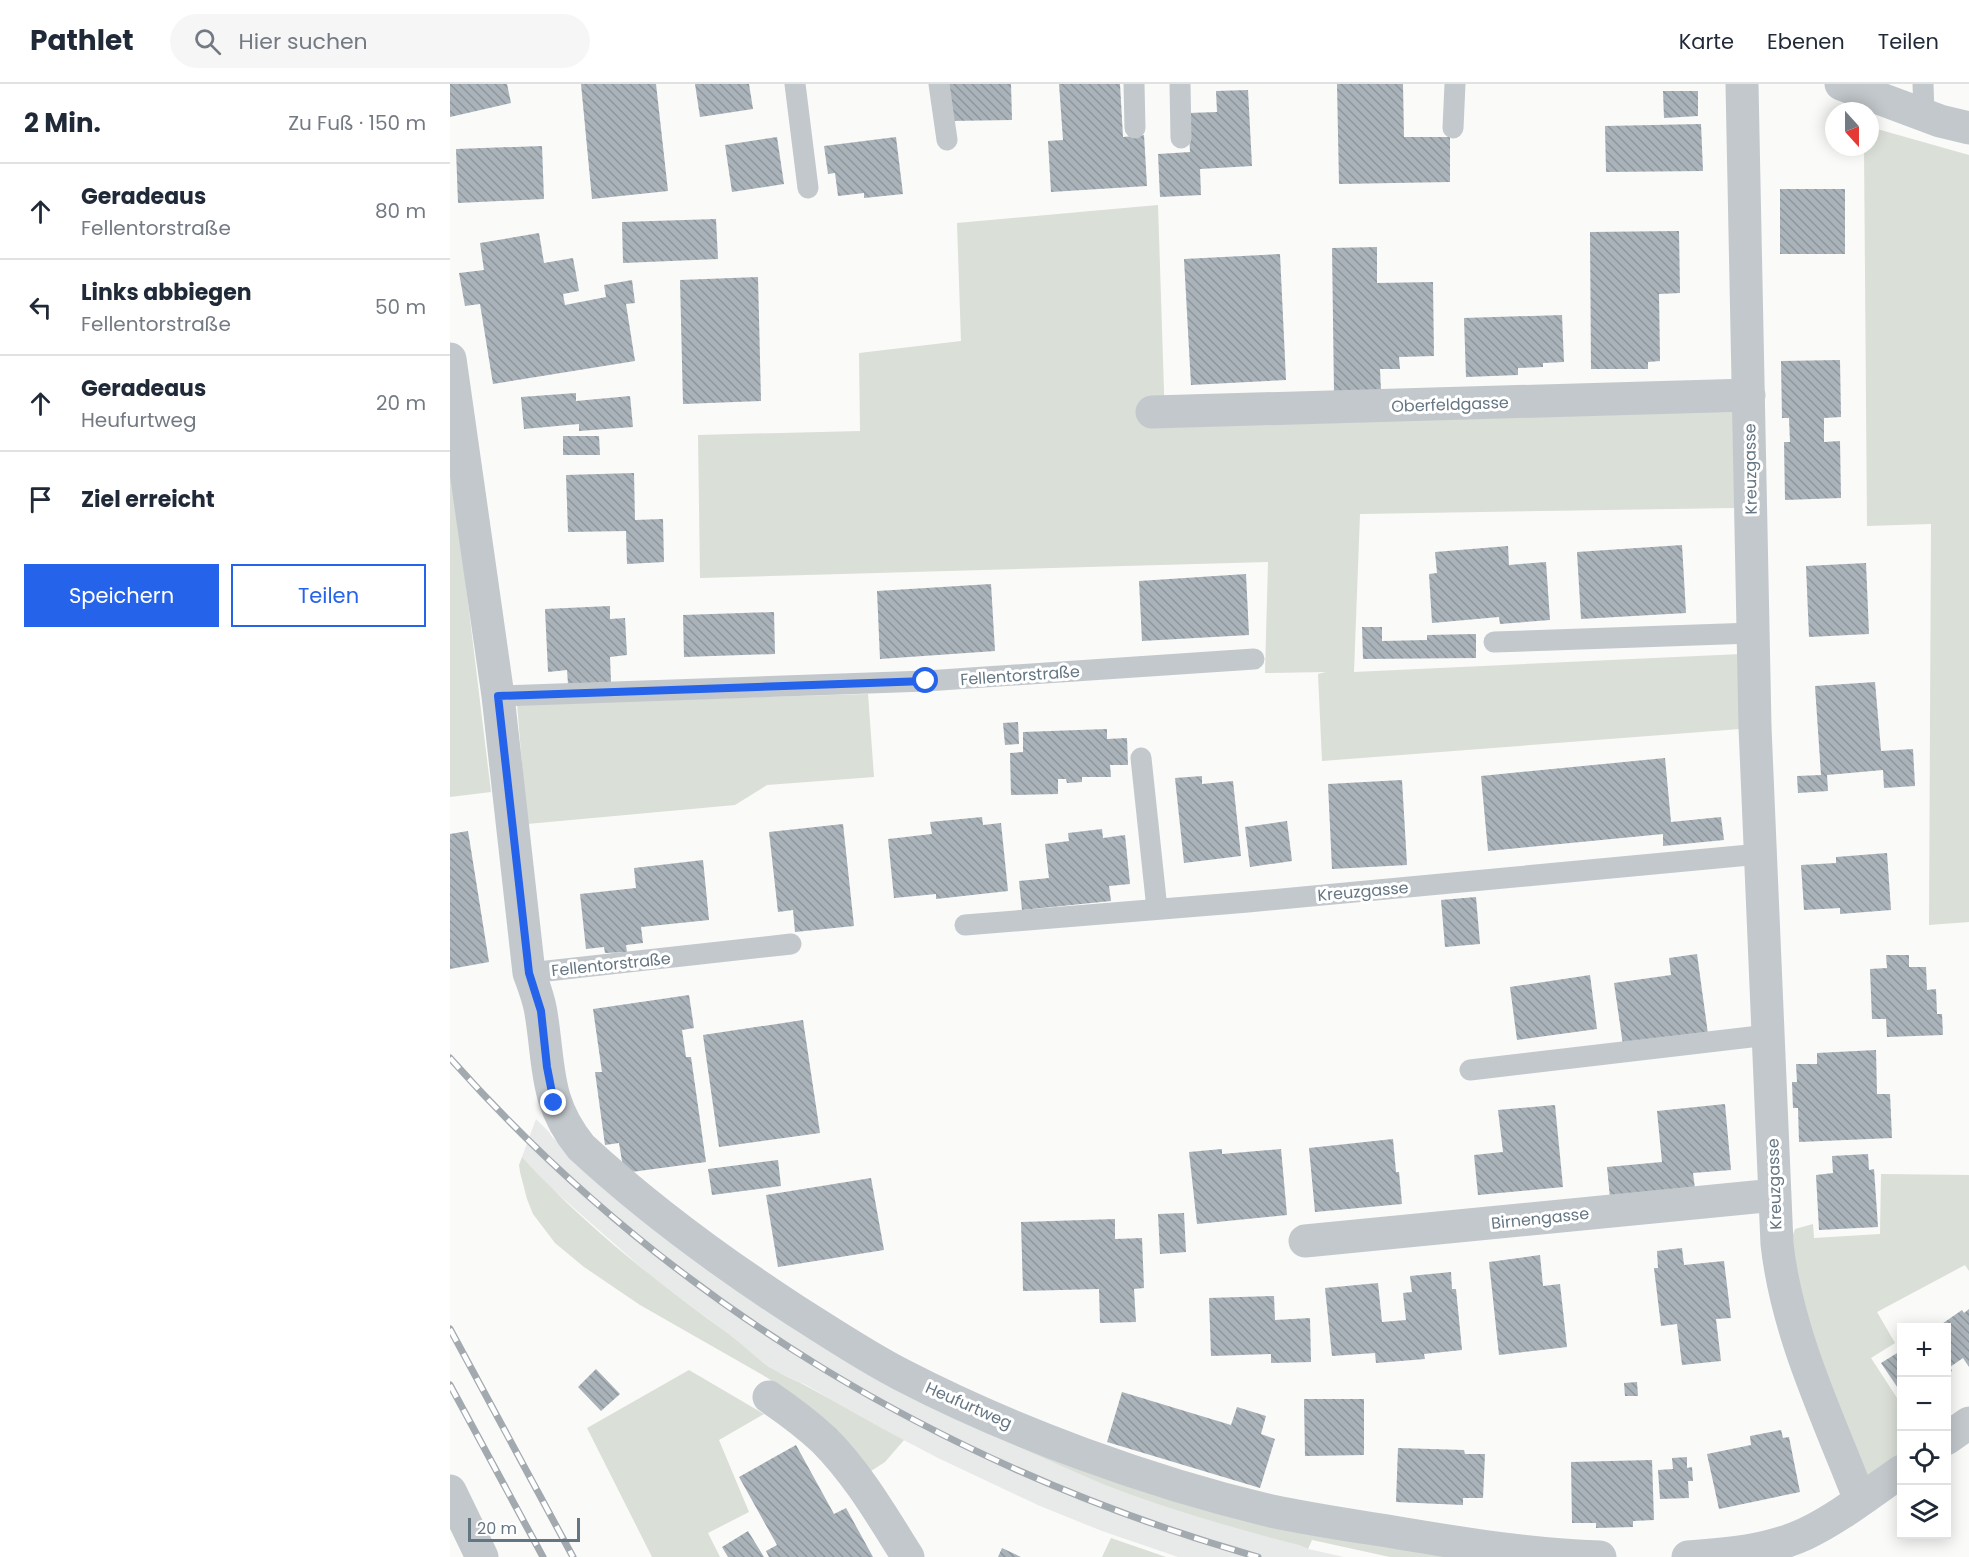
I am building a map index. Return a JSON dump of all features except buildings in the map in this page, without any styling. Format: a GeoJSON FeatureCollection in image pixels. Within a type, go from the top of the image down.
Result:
{"type":"FeatureCollection","features":[{"type":"Feature","properties":{"kind":"street","name":"Kreuzgasse"},"geometry":{"type":"LineString","coordinates":[[1742,84],[1753,633],[1760,854],[1780,1273],[1809,1370],[1860,1500]]}},
{"type":"Feature","properties":{"kind":"street"},"geometry":{"type":"LineString","coordinates":[[1841,84],[1923,99],[1940,121],[1969,128]]}},
{"type":"Feature","properties":{"kind":"street","name":"Fellentorstraße"},"geometry":{"type":"LineString","coordinates":[[450,359],[498,696],[529,973]]}},
{"type":"Feature","properties":{"kind":"street","name":"Oberfeldgasse"},"geometry":{"type":"LineString","coordinates":[[1152,412],[1749,395]]}},
{"type":"Feature","properties":{"kind":"street","name":"Heufurtweg"},"geometry":{"type":"LineString","coordinates":[[529,973],[541,1011],[547,1067],[554,1103],[570,1134],[581,1148],[663,1218],[715,1257],[824,1329],[895,1371],[981,1412],[1074,1450],[1170,1483],[1241,1503],[1294,1516],[1450,1542],[1536,1553],[1600,1557]]}},
{"type":"Feature","properties":{"kind":"street","name":"Birnengasse"},"geometry":{"type":"LineString","coordinates":[[1305,1241],[1775,1195]]}},
{"type":"Feature","properties":{"kind":"street"},"geometry":{"type":"LineString","coordinates":[[769,1397],[823,1439],[855,1475],[908,1557]]}},
{"type":"Feature","properties":{"kind":"street"},"geometry":{"type":"LineString","coordinates":[[1951,1436],[1969,1423]]}},
{"type":"Feature","properties":{"kind":"street"},"geometry":{"type":"LineString","coordinates":[[1688,1557],[1752,1551],[1781,1544],[1806,1534],[1897,1474]]}},
{"type":"Feature","properties":{"kind":"street"},"geometry":{"type":"LineString","coordinates":[[450,1491],[482,1557]]}},
{"type":"Feature","properties":{"kind":"lane"},"geometry":{"type":"LineString","coordinates":[[795,84],[808,188]]}},
{"type":"Feature","properties":{"kind":"lane"},"geometry":{"type":"LineString","coordinates":[[939,84],[947,140]]}},
{"type":"Feature","properties":{"kind":"lane"},"geometry":{"type":"LineString","coordinates":[[1134,84],[1135,128]]}},
{"type":"Feature","properties":{"kind":"lane"},"geometry":{"type":"LineString","coordinates":[[1180,84],[1181,138]]}},
{"type":"Feature","properties":{"kind":"lane"},"geometry":{"type":"LineString","coordinates":[[1453,128],[1455,84]]}},
{"type":"Feature","properties":{"kind":"lane"},"geometry":{"type":"LineString","coordinates":[[1494,642],[1753,633]]}},
{"type":"Feature","properties":{"kind":"lane","name":"Fellentorstraße"},"geometry":{"type":"LineString","coordinates":[[498,696],[926,681],[1254,659]]}},
{"type":"Feature","properties":{"kind":"lane"},"geometry":{"type":"LineString","coordinates":[[1141,758],[1157,909]]}},
{"type":"Feature","properties":{"kind":"lane","name":"Kreuzgasse"},"geometry":{"type":"LineString","coordinates":[[965,925],[1760,854]]}},
{"type":"Feature","properties":{"kind":"lane","name":"Fellentorstraße"},"geometry":{"type":"LineString","coordinates":[[529,973],[791,944]]}},
{"type":"Feature","properties":{"kind":"lane"},"geometry":{"type":"LineString","coordinates":[[1470,1070],[1768,1035]]}},
{"type":"Feature","properties":{"kind":"shaded area"},"geometry":{"type":"Polygon","coordinates":[[[1879,130],[1969,155],[1969,922],[1929,925],[1931,524],[1867,526],[1864,156],[1879,156],[1879,130]]]}},
{"type":"Feature","properties":{"kind":"shaded area"},"geometry":{"type":"Polygon","coordinates":[[[1158,205],[1165,422],[1736,407],[1734,508],[1360,514],[1354,672],[1741,654],[1740,729],[1322,761],[1318,674],[1326,672],[1265,673],[1268,562],[700,578],[698,435],[860,431],[859,353],[961,341],[957,223],[1158,205]]]}},
{"type":"Feature","properties":{"kind":"shaded area"},"geometry":{"type":"Polygon","coordinates":[[[450,454],[491,792],[450,797],[450,454]]]}},
{"type":"Feature","properties":{"kind":"shaded area"},"geometry":{"type":"Polygon","coordinates":[[[868,694],[874,777],[767,785],[735,805],[527,824],[517,704],[868,694]]]}},
{"type":"Feature","properties":{"kind":"shaded area"},"geometry":{"type":"Polygon","coordinates":[[[536,1119],[552,1137],[602,1182],[751,1299],[1308,1549],[1344,1557],[1178,1557],[1102,1531],[1040,1506],[938,1458],[806,1385],[775,1371],[652,1277],[550,1187],[522,1157],[536,1119]]]}},
{"type":"Feature","properties":{"kind":"shaded area"},"geometry":{"type":"Polygon","coordinates":[[[522,1157],[545,1182],[621,1251],[763,1363],[904,1440],[885,1462],[871,1471],[791,1394],[766,1377],[640,1305],[584,1267],[555,1243],[533,1214],[520,1172],[519,1165],[522,1157]]]}},
{"type":"Feature","properties":{"kind":"shaded area"},"geometry":{"type":"Polygon","coordinates":[[[1881,1174],[1969,1175],[1969,1271],[1965,1265],[1877,1312],[1895,1343],[1871,1358],[1897,1398],[1897,1463],[1867,1483],[1801,1317],[1790,1243],[1795,1229],[1813,1224],[1814,1238],[1880,1234],[1881,1174]]]}},
{"type":"Feature","properties":{"kind":"shaded area"},"geometry":{"type":"Polygon","coordinates":[[[689,1370],[764,1414],[719,1440],[749,1512],[708,1533],[720,1557],[652,1557],[587,1428],[689,1370]]]}},
{"type":"Feature","properties":{"kind":"shaded area"},"geometry":{"type":"Polygon","coordinates":[[[961,1420],[1482,1557],[1390,1557],[1312,1540],[1308,1549],[1151,1502],[1067,1469],[961,1420]]]}},
{"type":"Feature","properties":{"kind":"shaded area"},"geometry":{"type":"Polygon","coordinates":[[[1111,1538],[1166,1557],[1102,1557],[1111,1538]]]}},
{"type":"Feature","properties":{"kind":"railway"},"geometry":{"type":"LineString","coordinates":[[450,1058],[534,1146],[624,1226],[719,1300],[818,1366],[922,1424],[1031,1476],[1143,1520],[1258,1557]]}},
{"type":"Feature","properties":{"kind":"railway"},"geometry":{"type":"LineString","coordinates":[[450,1329],[573,1557]]}},
{"type":"Feature","properties":{"kind":"railway"},"geometry":{"type":"LineString","coordinates":[[450,1385],[543,1557]]}},
{"type":"Feature","properties":{"kind":"route"},"geometry":{"type":"LineString","coordinates":[[554,1103],[547,1067],[541,1011],[529,973],[498,696],[926,681]]}}]}
